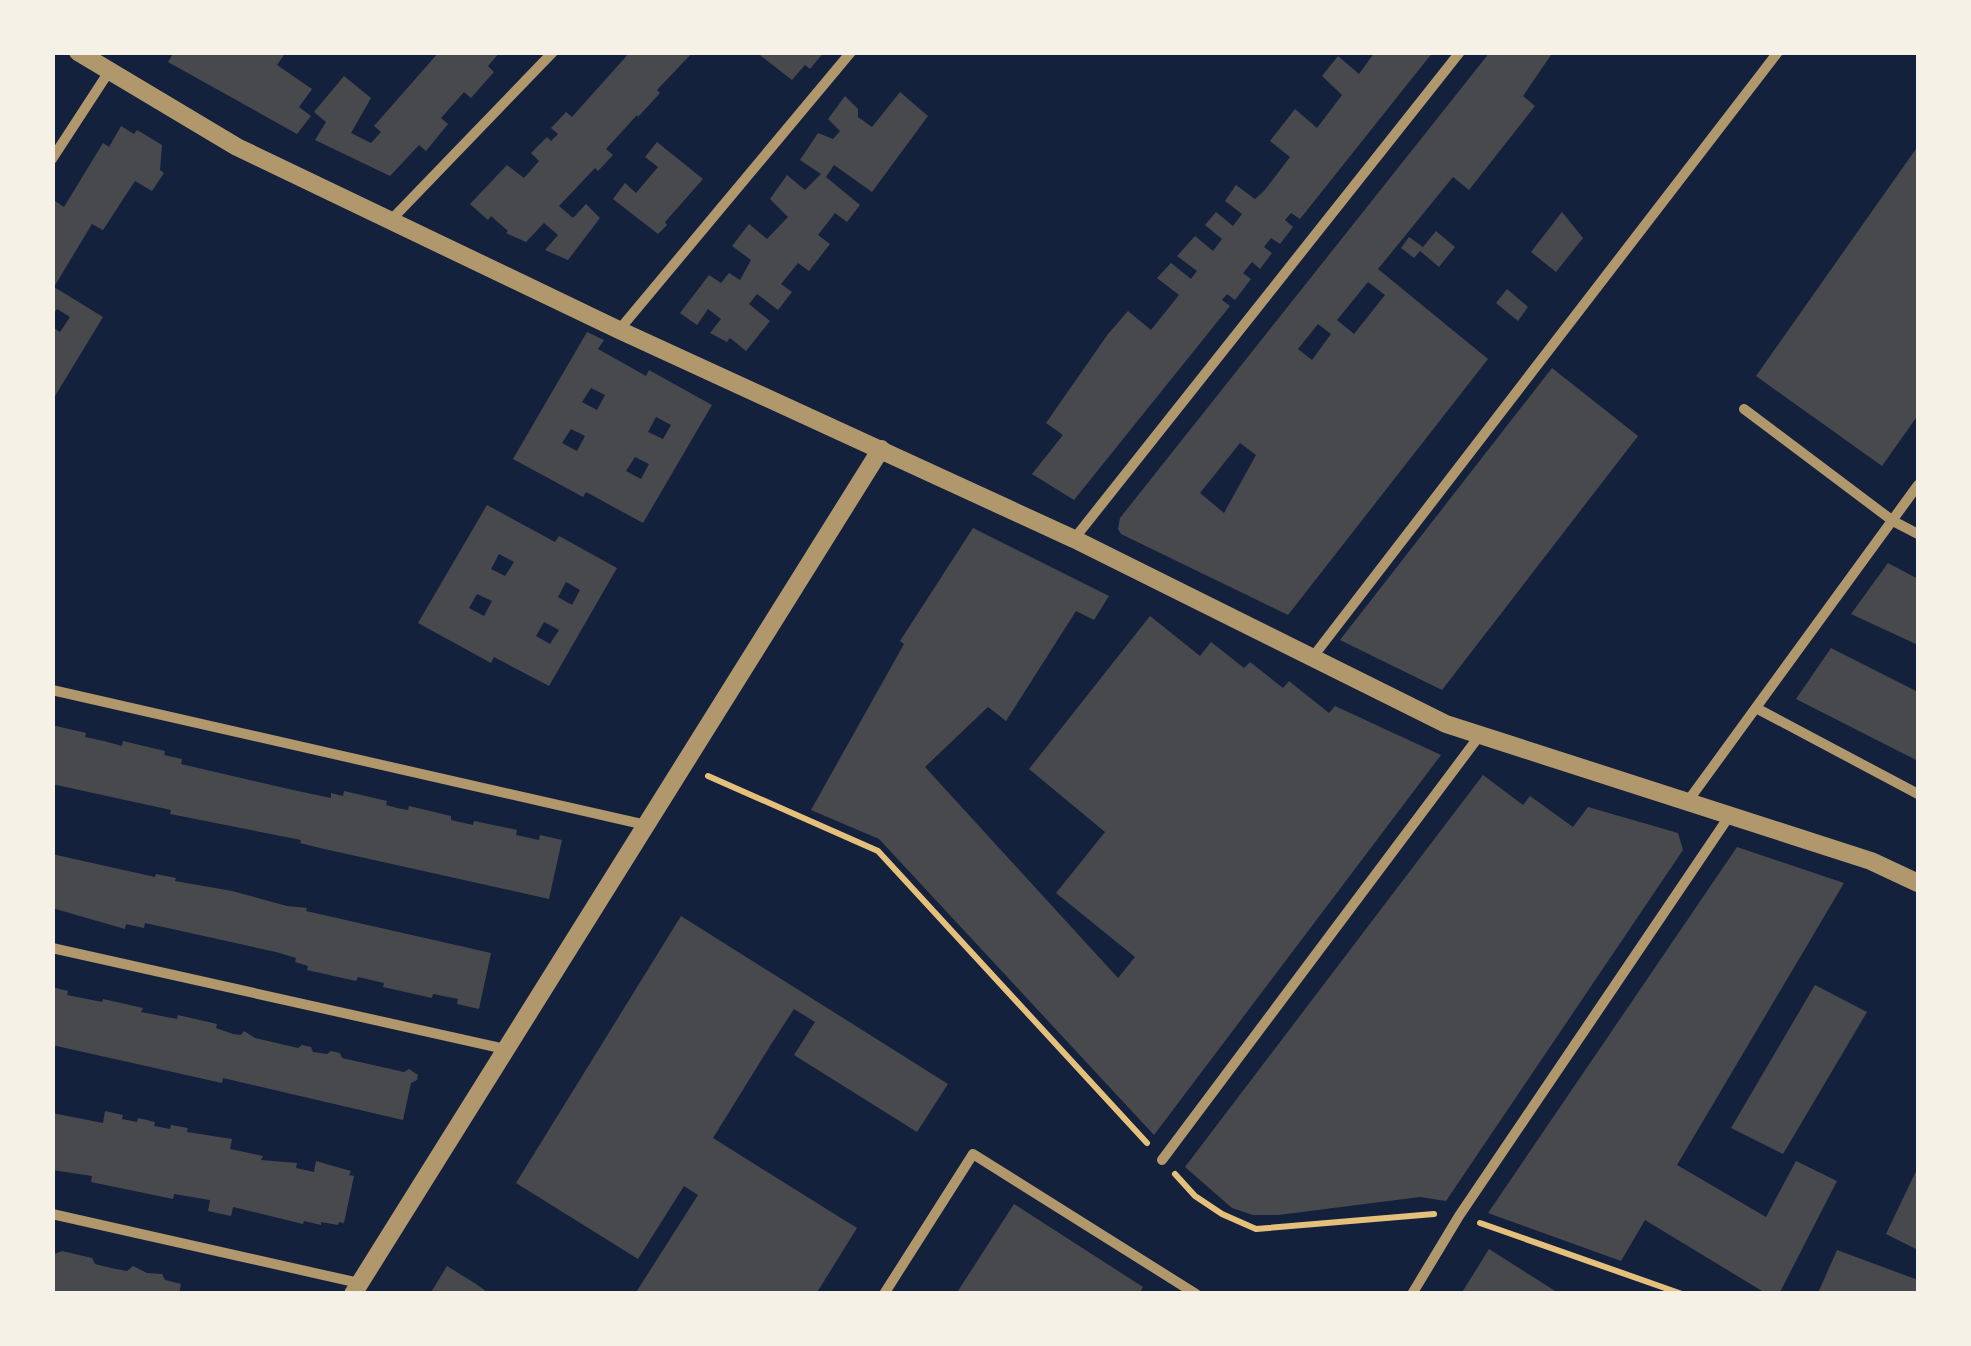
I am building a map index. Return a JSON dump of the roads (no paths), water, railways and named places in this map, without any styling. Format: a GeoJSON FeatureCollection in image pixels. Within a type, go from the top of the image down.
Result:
{"type":"FeatureCollection","features":[{"type":"Feature","properties":{"kind":"street"},"geometry":{"type":"LineString","coordinates":[[78,52],[237,147],[618,330],[1074,539],[1446,724],[1871,861],[1918,882]]}},
{"type":"Feature","properties":{"kind":"street"},"geometry":{"type":"LineString","coordinates":[[391,220],[554,52]]}},
{"type":"Feature","properties":{"kind":"street"},"geometry":{"type":"LineString","coordinates":[[618,330],[851,52]]}},
{"type":"Feature","properties":{"kind":"street"},"geometry":{"type":"LineString","coordinates":[[1074,539],[1460,52]]}},
{"type":"Feature","properties":{"kind":"street"},"geometry":{"type":"LineString","coordinates":[[1312,658],[1778,52]]}},
{"type":"Feature","properties":{"kind":"street"},"geometry":{"type":"LineString","coordinates":[[52,160],[110,70]]}},
{"type":"Feature","properties":{"kind":"street"},"geometry":{"type":"LineString","coordinates":[[1744,409],[1893,520],[1918,534]]}},
{"type":"Feature","properties":{"kind":"street"},"geometry":{"type":"LineString","coordinates":[[52,1214],[356,1288],[881,449]]}},
{"type":"Feature","properties":{"kind":"street"},"geometry":{"type":"LineString","coordinates":[[1688,801],[1918,485]]}},
{"type":"Feature","properties":{"kind":"street"},"geometry":{"type":"LineString","coordinates":[[52,690],[646,825]]}},
{"type":"Feature","properties":{"kind":"street"},"geometry":{"type":"LineString","coordinates":[[1756,708],[1918,794]]}},
{"type":"Feature","properties":{"kind":"street"},"geometry":{"type":"LineString","coordinates":[[1162,1160],[1480,735]]}},
{"type":"Feature","properties":{"kind":"street"},"geometry":{"type":"LineString","coordinates":[[1412,1294],[1459,1216],[1730,814]]}},
{"type":"Feature","properties":{"kind":"street"},"geometry":{"type":"LineString","coordinates":[[52,948],[505,1049]]}},
{"type":"Feature","properties":{"kind":"street"},"geometry":{"type":"LineString","coordinates":[[884,1294],[973,1154],[1196,1294]]}}]}
